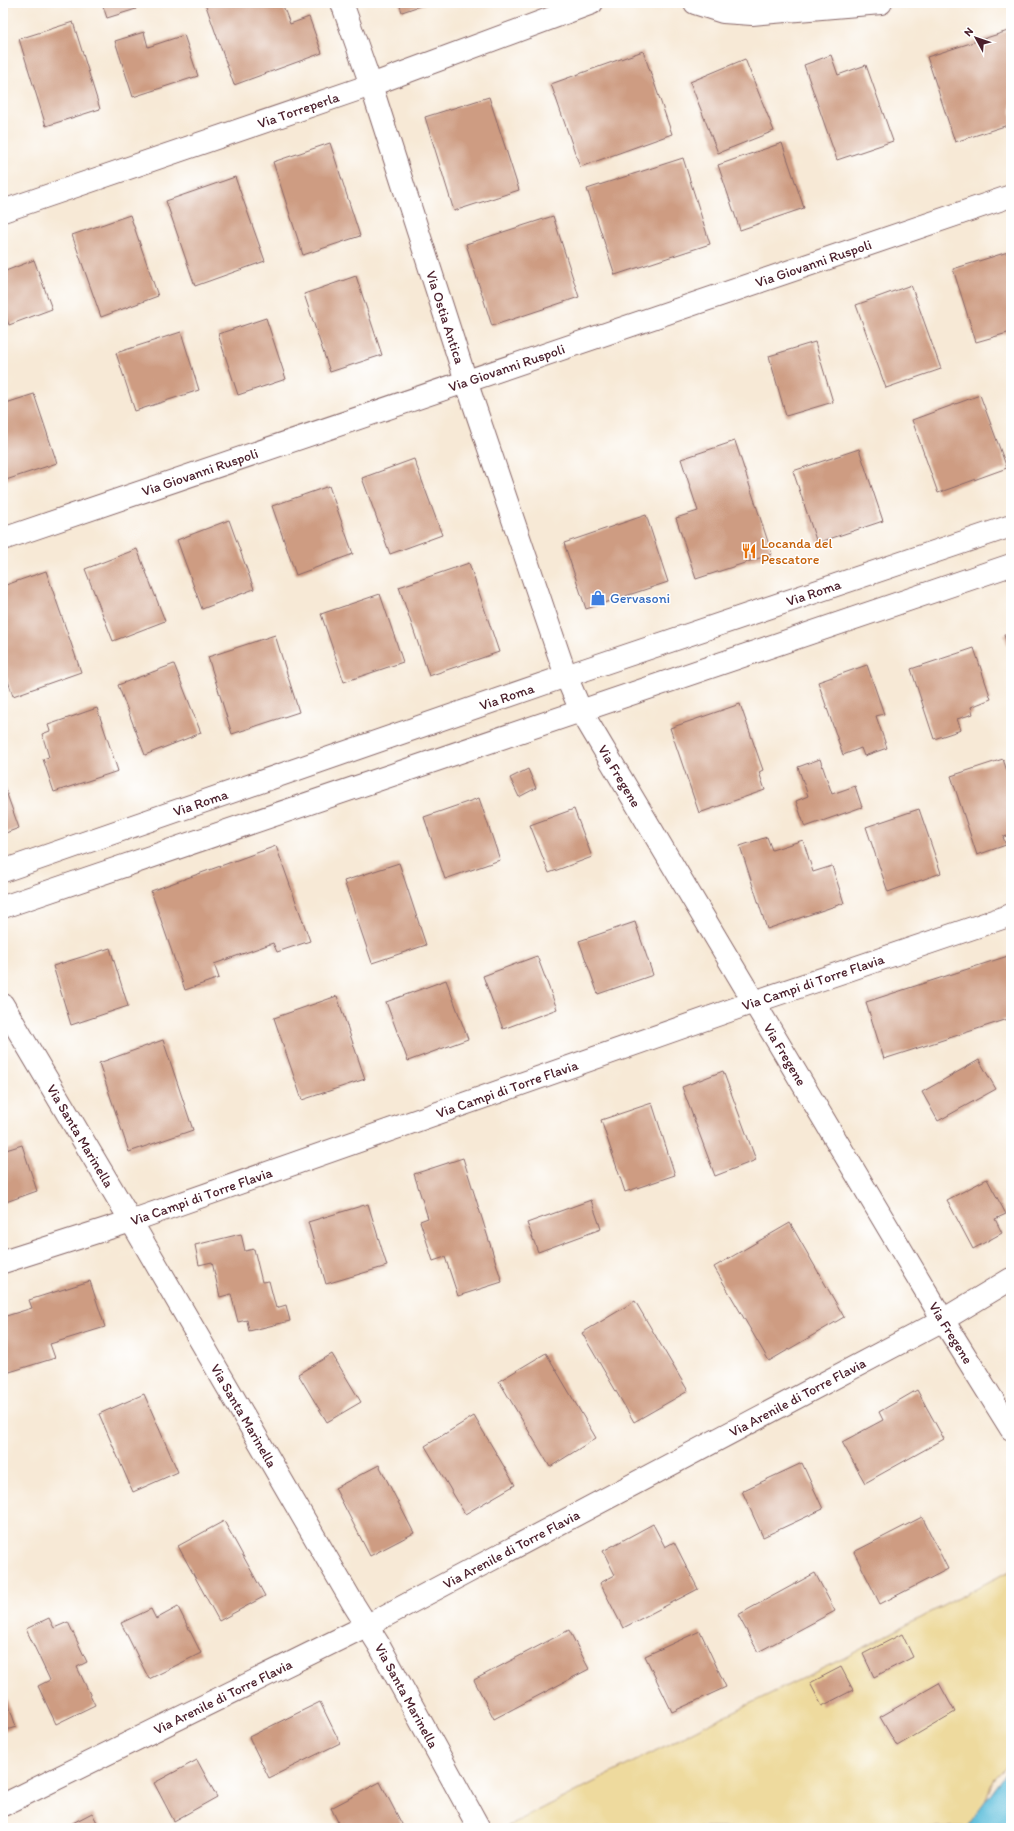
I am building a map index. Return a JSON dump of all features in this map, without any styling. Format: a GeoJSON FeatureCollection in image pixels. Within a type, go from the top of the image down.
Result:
{"type":"FeatureCollection","features":[{"type":"Feature","properties":{"kind":"street","name":"Via Ostia Antica"},"geometry":{"type":"LineString","coordinates":[[342,3],[371,85],[466,381],[566,676]]}},
{"type":"Feature","properties":{"kind":"street","name":"Via Torreperla"},"geometry":{"type":"LineString","coordinates":[[3,211],[371,85],[592,3]]}},
{"type":"Feature","properties":{"kind":"street"},"geometry":{"type":"LineString","coordinates":[[695,3],[723,12],[752,14],[881,3]]}},
{"type":"Feature","properties":{"kind":"street","name":"Via Giovanni Ruspoli"},"geometry":{"type":"LineString","coordinates":[[3,539],[1011,196]]}},
{"type":"Feature","properties":{"kind":"street","name":"Via Roma"},"geometry":{"type":"LineString","coordinates":[[3,871],[566,676],[1011,526]]}},
{"type":"Feature","properties":{"kind":"street"},"geometry":{"type":"LineString","coordinates":[[3,907],[1011,565]]}},
{"type":"Feature","properties":{"kind":"street","name":"Via Fregene"},"geometry":{"type":"LineString","coordinates":[[566,676],[581,711],[943,1320],[1011,1429]]}},
{"type":"Feature","properties":{"kind":"street","name":"Via Campi di Torre Flavia"},"geometry":{"type":"LineString","coordinates":[[3,1262],[131,1221],[754,1002],[1011,916]]}},
{"type":"Feature","properties":{"kind":"street","name":"Via Santa Marinella"},"geometry":{"type":"LineString","coordinates":[[3,1006],[131,1221],[354,1605],[368,1625],[479,1828]]}},
{"type":"Feature","properties":{"kind":"street","name":"Via Arenile di Torre Flavia"},"geometry":{"type":"LineString","coordinates":[[3,1805],[368,1625],[943,1320],[1011,1278]]}},
{"type":"Feature","properties":{"kind":"sand"},"geometry":{"type":"Polygon","coordinates":[[[1011,1570],[1011,1762],[993,1780],[976,1828],[504,1828],[710,1723],[842,1659],[1011,1570]]]}},
{"type":"Feature","properties":{"kind":"water"},"geometry":{"type":"Polygon","coordinates":[[[1011,1767],[1011,1828],[966,1828],[1011,1767]]]}},
{"type":"Feature","properties":{"kind":"building"},"geometry":{"type":"Polygon","coordinates":[[[102,3],[134,3],[136,9],[107,18],[102,3]]]}},
{"type":"Feature","properties":{"kind":"building"},"geometry":{"type":"Polygon","coordinates":[[[205,3],[282,3],[290,24],[309,17],[322,53],[234,85],[205,3]]]}},
{"type":"Feature","properties":{"kind":"building"},"geometry":{"type":"Polygon","coordinates":[[[399,3],[428,3],[402,12],[399,3]]]}},
{"type":"Feature","properties":{"kind":"building"},"geometry":{"type":"Polygon","coordinates":[[[73,22],[100,109],[46,126],[19,39],[73,22]]]}},
{"type":"Feature","properties":{"kind":"building"},"geometry":{"type":"Polygon","coordinates":[[[1011,30],[1011,124],[955,142],[927,57],[1011,30]]]}},
{"type":"Feature","properties":{"kind":"building"},"geometry":{"type":"Polygon","coordinates":[[[144,32],[148,47],[184,35],[198,76],[133,97],[115,41],[144,32]]]}},
{"type":"Feature","properties":{"kind":"building"},"geometry":{"type":"Polygon","coordinates":[[[643,51],[672,134],[580,167],[551,84],[643,51]]]}},
{"type":"Feature","properties":{"kind":"building"},"geometry":{"type":"Polygon","coordinates":[[[831,55],[838,75],[866,65],[893,141],[837,160],[804,65],[831,55]]]}},
{"type":"Feature","properties":{"kind":"building"},"geometry":{"type":"Polygon","coordinates":[[[745,59],[774,131],[718,153],[690,82],[745,59]]]}},
{"type":"Feature","properties":{"kind":"building"},"geometry":{"type":"Polygon","coordinates":[[[489,97],[519,190],[454,211],[425,117],[489,97]]]}},
{"type":"Feature","properties":{"kind":"building"},"geometry":{"type":"Polygon","coordinates":[[[330,143],[360,236],[303,255],[273,162],[330,143]]]}},
{"type":"Feature","properties":{"kind":"building"},"geometry":{"type":"Polygon","coordinates":[[[782,143],[804,208],[740,230],[718,165],[782,143]]]}},
{"type":"Feature","properties":{"kind":"building"},"geometry":{"type":"Polygon","coordinates":[[[683,158],[710,244],[615,275],[587,189],[683,158]]]}},
{"type":"Feature","properties":{"kind":"building"},"geometry":{"type":"Polygon","coordinates":[[[235,177],[265,261],[195,286],[166,201],[235,177]]]}},
{"type":"Feature","properties":{"kind":"building"},"geometry":{"type":"Polygon","coordinates":[[[130,215],[158,296],[101,317],[72,235],[130,215]]]}},
{"type":"Feature","properties":{"kind":"building"},"geometry":{"type":"Polygon","coordinates":[[[553,216],[579,297],[492,326],[466,244],[553,216]]]}},
{"type":"Feature","properties":{"kind":"building"},"geometry":{"type":"Polygon","coordinates":[[[1011,251],[1011,332],[976,342],[953,269],[1011,251]]]}},
{"type":"Feature","properties":{"kind":"building"},"geometry":{"type":"Polygon","coordinates":[[[34,260],[52,309],[9,325],[3,309],[3,272],[34,260]]]}},
{"type":"Feature","properties":{"kind":"building"},"geometry":{"type":"Polygon","coordinates":[[[356,276],[382,355],[330,372],[304,294],[356,276]]]}},
{"type":"Feature","properties":{"kind":"building"},"geometry":{"type":"Polygon","coordinates":[[[911,285],[941,369],[886,388],[856,305],[911,285]]]}},
{"type":"Feature","properties":{"kind":"building"},"geometry":{"type":"Polygon","coordinates":[[[266,318],[286,379],[238,395],[218,334],[266,318]]]}},
{"type":"Feature","properties":{"kind":"building"},"geometry":{"type":"Polygon","coordinates":[[[181,332],[199,390],[135,411],[116,353],[181,332]]]}},
{"type":"Feature","properties":{"kind":"building"},"geometry":{"type":"Polygon","coordinates":[[[815,342],[833,402],[786,416],[769,356],[815,342]]]}},
{"type":"Feature","properties":{"kind":"building"},"geometry":{"type":"Polygon","coordinates":[[[34,394],[57,463],[3,481],[3,404],[34,394]]]}},
{"type":"Feature","properties":{"kind":"building"},"geometry":{"type":"Polygon","coordinates":[[[980,395],[1007,468],[938,493],[912,420],[980,395]]]}},
{"type":"Feature","properties":{"kind":"building"},"geometry":{"type":"Polygon","coordinates":[[[735,441],[772,554],[696,579],[676,518],[698,511],[681,459],[735,441]]]}},
{"type":"Feature","properties":{"kind":"building"},"geometry":{"type":"Polygon","coordinates":[[[859,449],[883,521],[817,543],[793,471],[859,449]]]}},
{"type":"Feature","properties":{"kind":"building"},"geometry":{"type":"Polygon","coordinates":[[[414,459],[442,535],[390,554],[362,478],[414,459]]]}},
{"type":"Feature","properties":{"kind":"building"},"geometry":{"type":"Polygon","coordinates":[[[329,486],[353,554],[296,575],[272,506],[329,486]]]}},
{"type":"Feature","properties":{"kind":"building"},"geometry":{"type":"Polygon","coordinates":[[[646,515],[668,582],[586,609],[564,543],[646,515]]]}},
{"type":"Feature","properties":{"kind":"building"},"geometry":{"type":"Polygon","coordinates":[[[229,520],[254,589],[202,609],[177,540],[229,520]]]}},
{"type":"Feature","properties":{"kind":"building"},"geometry":{"type":"Polygon","coordinates":[[[137,549],[165,621],[113,641],[85,569],[137,549]]]}},
{"type":"Feature","properties":{"kind":"building"},"geometry":{"type":"Polygon","coordinates":[[[469,563],[499,652],[429,676],[399,587],[469,563]]]}},
{"type":"Feature","properties":{"kind":"building"},"geometry":{"type":"Polygon","coordinates":[[[46,571],[81,672],[13,696],[3,666],[3,586],[46,571]]]}},
{"type":"Feature","properties":{"kind":"building"},"geometry":{"type":"Polygon","coordinates":[[[380,594],[403,662],[344,682],[321,614],[380,594]]]}},
{"type":"Feature","properties":{"kind":"building"},"geometry":{"type":"Polygon","coordinates":[[[1011,633],[1011,655],[1004,635],[1011,633]]]}},
{"type":"Feature","properties":{"kind":"building"},"geometry":{"type":"Polygon","coordinates":[[[275,635],[299,712],[232,734],[208,657],[275,635]]]}},
{"type":"Feature","properties":{"kind":"building"},"geometry":{"type":"Polygon","coordinates":[[[974,648],[991,699],[971,707],[973,714],[957,719],[961,730],[934,739],[911,669],[974,648]]]}},
{"type":"Feature","properties":{"kind":"building"},"geometry":{"type":"Polygon","coordinates":[[[174,664],[201,733],[145,755],[118,685],[174,664]]]}},
{"type":"Feature","properties":{"kind":"building"},"geometry":{"type":"Polygon","coordinates":[[[867,665],[884,714],[876,716],[887,748],[864,756],[861,748],[843,755],[818,682],[867,665]]]}},
{"type":"Feature","properties":{"kind":"building"},"geometry":{"type":"Polygon","coordinates":[[[740,704],[763,770],[759,772],[765,790],[699,813],[670,728],[740,704]]]}},
{"type":"Feature","properties":{"kind":"building"},"geometry":{"type":"Polygon","coordinates":[[[97,708],[118,771],[54,792],[43,759],[49,757],[42,734],[50,731],[48,725],[97,708]]]}},
{"type":"Feature","properties":{"kind":"building"},"geometry":{"type":"Polygon","coordinates":[[[820,759],[832,794],[855,786],[862,807],[805,827],[796,801],[808,796],[798,767],[820,759]]]}},
{"type":"Feature","properties":{"kind":"building"},"geometry":{"type":"Polygon","coordinates":[[[1003,759],[1011,783],[1011,835],[1003,837],[1006,845],[977,855],[951,776],[1003,759]]]}},
{"type":"Feature","properties":{"kind":"building"},"geometry":{"type":"Polygon","coordinates":[[[528,769],[536,788],[519,797],[510,778],[528,769]]]}},
{"type":"Feature","properties":{"kind":"building"},"geometry":{"type":"Polygon","coordinates":[[[3,783],[19,828],[3,834],[3,783]]]}},
{"type":"Feature","properties":{"kind":"building"},"geometry":{"type":"Polygon","coordinates":[[[479,798],[500,860],[445,879],[424,817],[479,798]]]}},
{"type":"Feature","properties":{"kind":"building"},"geometry":{"type":"Polygon","coordinates":[[[574,809],[592,857],[549,873],[530,825],[574,809]]]}},
{"type":"Feature","properties":{"kind":"building"},"geometry":{"type":"Polygon","coordinates":[[[919,809],[941,873],[888,892],[866,827],[919,809]]]}},
{"type":"Feature","properties":{"kind":"building"},"geometry":{"type":"Polygon","coordinates":[[[767,837],[772,850],[803,840],[813,872],[832,866],[844,903],[767,929],[740,846],[767,837]]]}},
{"type":"Feature","properties":{"kind":"building"},"geometry":{"type":"Polygon","coordinates":[[[276,846],[310,941],[277,952],[273,943],[214,964],[219,978],[185,990],[151,891],[276,846]]]}},
{"type":"Feature","properties":{"kind":"building"},"geometry":{"type":"Polygon","coordinates":[[[399,863],[426,945],[372,963],[344,881],[399,863]]]}},
{"type":"Feature","properties":{"kind":"building"},"geometry":{"type":"Polygon","coordinates":[[[635,922],[653,975],[598,994],[579,941],[635,922]]]}},
{"type":"Feature","properties":{"kind":"building"},"geometry":{"type":"Polygon","coordinates":[[[110,948],[128,1006],[71,1025],[53,966],[110,948]]]}},
{"type":"Feature","properties":{"kind":"building"},"geometry":{"type":"Polygon","coordinates":[[[1011,955],[1011,1018],[884,1059],[866,1002],[1011,955]]]}},
{"type":"Feature","properties":{"kind":"building"},"geometry":{"type":"Polygon","coordinates":[[[537,956],[557,1009],[503,1029],[483,976],[537,956]]]}},
{"type":"Feature","properties":{"kind":"building"},"geometry":{"type":"Polygon","coordinates":[[[446,980],[468,1039],[408,1061],[386,1002],[446,980]]]}},
{"type":"Feature","properties":{"kind":"building"},"geometry":{"type":"Polygon","coordinates":[[[337,996],[365,1079],[302,1100],[274,1018],[337,996]]]}},
{"type":"Feature","properties":{"kind":"building"},"geometry":{"type":"Polygon","coordinates":[[[163,1040],[193,1130],[129,1152],[99,1063],[163,1040]]]}},
{"type":"Feature","properties":{"kind":"building"},"geometry":{"type":"Polygon","coordinates":[[[979,1060],[996,1089],[938,1121],[922,1092],[979,1060]]]}},
{"type":"Feature","properties":{"kind":"building"},"geometry":{"type":"Polygon","coordinates":[[[723,1071],[756,1160],[715,1176],[682,1087],[723,1071]]]}},
{"type":"Feature","properties":{"kind":"building"},"geometry":{"type":"Polygon","coordinates":[[[652,1103],[675,1175],[625,1192],[601,1120],[652,1103]]]}},
{"type":"Feature","properties":{"kind":"building"},"geometry":{"type":"Polygon","coordinates":[[[22,1145],[37,1191],[3,1203],[3,1151],[22,1145]]]}},
{"type":"Feature","properties":{"kind":"building"},"geometry":{"type":"Polygon","coordinates":[[[463,1158],[502,1282],[458,1296],[445,1257],[433,1261],[420,1221],[428,1218],[414,1174],[463,1158]]]}},
{"type":"Feature","properties":{"kind":"building"},"geometry":{"type":"Polygon","coordinates":[[[987,1179],[1006,1214],[995,1219],[1002,1233],[973,1249],[947,1200],[987,1179]]]}},
{"type":"Feature","properties":{"kind":"building"},"geometry":{"type":"Polygon","coordinates":[[[591,1200],[601,1229],[538,1252],[527,1223],[591,1200]]]}},
{"type":"Feature","properties":{"kind":"building"},"geometry":{"type":"Polygon","coordinates":[[[368,1204],[387,1266],[326,1284],[308,1222],[368,1204]]]}},
{"type":"Feature","properties":{"kind":"building"},"geometry":{"type":"Polygon","coordinates":[[[790,1223],[844,1317],[769,1361],[714,1267],[790,1223]]]}},
{"type":"Feature","properties":{"kind":"building"},"geometry":{"type":"Polygon","coordinates":[[[241,1234],[245,1251],[254,1249],[262,1282],[269,1281],[276,1308],[286,1305],[290,1321],[249,1331],[247,1320],[238,1322],[231,1294],[220,1297],[212,1262],[199,1265],[195,1245],[241,1234]]]}},
{"type":"Feature","properties":{"kind":"building"},"geometry":{"type":"Polygon","coordinates":[[[90,1281],[105,1327],[50,1344],[55,1358],[3,1374],[3,1317],[32,1308],[29,1300],[90,1281]]]}},
{"type":"Feature","properties":{"kind":"building"},"geometry":{"type":"Polygon","coordinates":[[[635,1301],[688,1391],[634,1422],[582,1333],[635,1301]]]}},
{"type":"Feature","properties":{"kind":"building"},"geometry":{"type":"Polygon","coordinates":[[[546,1353],[596,1438],[550,1467],[499,1381],[546,1353]]]}},
{"type":"Feature","properties":{"kind":"building"},"geometry":{"type":"Polygon","coordinates":[[[332,1354],[361,1402],[327,1422],[298,1374],[332,1354]]]}},
{"type":"Feature","properties":{"kind":"building"},"geometry":{"type":"Polygon","coordinates":[[[917,1390],[944,1439],[865,1483],[842,1442],[883,1420],[879,1412],[917,1390]]]}},
{"type":"Feature","properties":{"kind":"building"},"geometry":{"type":"Polygon","coordinates":[[[144,1394],[178,1472],[133,1492],[99,1414],[144,1394]]]}},
{"type":"Feature","properties":{"kind":"building"},"geometry":{"type":"Polygon","coordinates":[[[474,1416],[515,1485],[465,1514],[425,1446],[474,1416]]]}},
{"type":"Feature","properties":{"kind":"building"},"geometry":{"type":"Polygon","coordinates":[[[802,1463],[823,1509],[763,1537],[742,1491],[802,1463]]]}},
{"type":"Feature","properties":{"kind":"building"},"geometry":{"type":"Polygon","coordinates":[[[379,1465],[414,1533],[370,1556],[335,1488],[379,1465]]]}},
{"type":"Feature","properties":{"kind":"building"},"geometry":{"type":"Polygon","coordinates":[[[922,1517],[948,1569],[880,1604],[854,1552],[922,1517]]]}},
{"type":"Feature","properties":{"kind":"building"},"geometry":{"type":"Polygon","coordinates":[[[224,1521],[265,1596],[219,1621],[178,1546],[224,1521]]]}},
{"type":"Feature","properties":{"kind":"building"},"geometry":{"type":"Polygon","coordinates":[[[653,1524],[665,1547],[674,1542],[698,1589],[623,1628],[600,1583],[615,1575],[603,1551],[653,1524]]]}},
{"type":"Feature","properties":{"kind":"building"},"geometry":{"type":"Polygon","coordinates":[[[815,1573],[835,1611],[758,1652],[738,1615],[815,1573]]]}},
{"type":"Feature","properties":{"kind":"building"},"geometry":{"type":"Polygon","coordinates":[[[178,1607],[201,1653],[149,1679],[121,1623],[151,1609],[156,1619],[178,1607]]]}},
{"type":"Feature","properties":{"kind":"building"},"geometry":{"type":"Polygon","coordinates":[[[49,1618],[54,1628],[68,1622],[87,1662],[77,1667],[95,1705],[56,1724],[38,1686],[50,1680],[26,1629],[49,1618]]]}},
{"type":"Feature","properties":{"kind":"building"},"geometry":{"type":"Polygon","coordinates":[[[569,1630],[589,1669],[494,1719],[474,1680],[569,1630]]]}},
{"type":"Feature","properties":{"kind":"building"},"geometry":{"type":"Polygon","coordinates":[[[700,1631],[726,1687],[672,1712],[645,1656],[700,1631]]]}},
{"type":"Feature","properties":{"kind":"building"},"geometry":{"type":"Polygon","coordinates":[[[902,1634],[913,1657],[874,1677],[863,1654],[902,1634]]]}},
{"type":"Feature","properties":{"kind":"building"},"geometry":{"type":"Polygon","coordinates":[[[841,1667],[853,1690],[822,1706],[810,1683],[841,1667]]]}},
{"type":"Feature","properties":{"kind":"building"},"geometry":{"type":"Polygon","coordinates":[[[939,1683],[955,1712],[897,1746],[880,1717],[939,1683]]]}},
{"type":"Feature","properties":{"kind":"building"},"geometry":{"type":"Polygon","coordinates":[[[3,1687],[16,1727],[3,1731],[3,1687]]]}},
{"type":"Feature","properties":{"kind":"building"},"geometry":{"type":"Polygon","coordinates":[[[320,1702],[340,1743],[269,1778],[249,1737],[320,1702]]]}},
{"type":"Feature","properties":{"kind":"building"},"geometry":{"type":"Polygon","coordinates":[[[197,1760],[217,1797],[174,1821],[154,1783],[197,1760]]]}},
{"type":"Feature","properties":{"kind":"building"},"geometry":{"type":"Polygon","coordinates":[[[380,1782],[404,1828],[341,1828],[331,1808],[380,1782]]]}},
{"type":"Feature","properties":{"kind":"building"},"geometry":{"type":"Polygon","coordinates":[[[92,1813],[100,1828],[63,1828],[92,1813]]]}},
{"type":"Feature","properties":{"kind":"place","name":"Locanda del Pescatore"},"geometry":{"type":"Point","coordinates":[749,551]}},
{"type":"Feature","properties":{"kind":"place","name":"Gervasoni"},"geometry":{"type":"Point","coordinates":[598,598]}}]}
